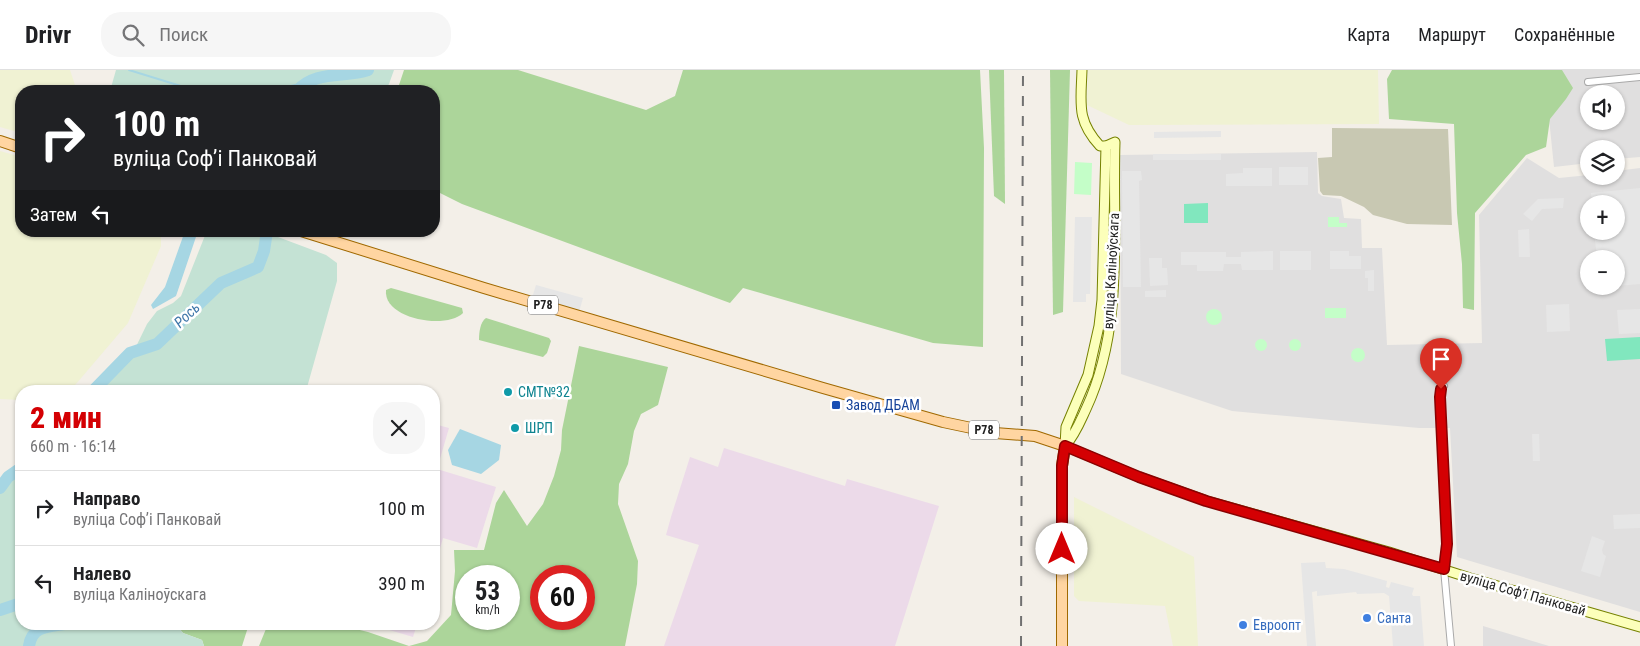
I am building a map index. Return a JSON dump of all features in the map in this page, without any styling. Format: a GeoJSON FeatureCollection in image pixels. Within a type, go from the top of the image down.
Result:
{"type":"FeatureCollection","features":[{"type":"Feature","properties":{"kind":"main road"},"geometry":{"type":"LineString","coordinates":[[0,142],[15,146]]}},
{"type":"Feature","properties":{"kind":"main road","name":"Р78"},"geometry":{"type":"LineString","coordinates":[[321,237],[484,288],[935,420],[995,433],[1035,436],[1065,446]]}},
{"type":"Feature","properties":{"kind":"main road"},"geometry":{"type":"LineString","coordinates":[[1062,646],[1062,466],[1065,446]]}},
{"type":"Feature","properties":{"kind":"street"},"geometry":{"type":"LineString","coordinates":[[1082,70],[1080,108],[1082,120],[1100,146],[1106,146]]}},
{"type":"Feature","properties":{"kind":"street"},"geometry":{"type":"LineString","coordinates":[[1588,82],[1640,77]]}},
{"type":"Feature","properties":{"kind":"street","name":"вуліца Каліноўскага"},"geometry":{"type":"LineString","coordinates":[[1115,142],[1113,300],[1109,330],[1103,362],[1091,398],[1072,438],[1065,446],[1066,427],[1088,375],[1099,326],[1102,300],[1106,146],[1115,142]]}},
{"type":"Feature","properties":{"kind":"street"},"geometry":{"type":"LineString","coordinates":[[1444,386],[1441,389],[1440,397],[1447,544],[1444,569],[1451,646]]}},
{"type":"Feature","properties":{"kind":"street","name":"вуліца Софʼі Панковай"},"geometry":{"type":"LineString","coordinates":[[1065,446],[1139,477],[1206,501],[1640,627]]}},
{"type":"Feature","properties":{"kind":"shaded area"},"geometry":{"type":"Polygon","coordinates":[[[0,70],[70,70],[75,85],[15,85],[15,131],[0,127],[0,70]]]}},
{"type":"Feature","properties":{"kind":"shaded area"},"geometry":{"type":"Polygon","coordinates":[[[116,70],[394,70],[388,85],[112,85],[116,70]]]}},
{"type":"Feature","properties":{"kind":"shaded area"},"geometry":{"type":"Polygon","coordinates":[[[1088,70],[1378,70],[1379,124],[1129,125],[1087,105],[1088,70]]]}},
{"type":"Feature","properties":{"kind":"shaded area"},"geometry":{"type":"Polygon","coordinates":[[[1544,70],[1640,70],[1640,157],[1625,158],[1625,140],[1580,140],[1580,164],[1554,167],[1544,70]]]}},
{"type":"Feature","properties":{"kind":"shaded area"},"geometry":{"type":"Polygon","coordinates":[[[1332,128],[1448,129],[1452,225],[1407,224],[1373,215],[1364,207],[1341,196],[1323,195],[1320,191],[1318,158],[1332,157],[1332,128]]]}},
{"type":"Feature","properties":{"kind":"shaded area"},"geometry":{"type":"Polygon","coordinates":[[[1221,131],[1221,137],[1154,138],[1154,132],[1221,131]]]}},
{"type":"Feature","properties":{"kind":"shaded area"},"geometry":{"type":"Polygon","coordinates":[[[0,151],[15,155],[15,237],[161,237],[161,246],[128,323],[75,385],[15,385],[15,400],[0,399],[0,151]]]}},
{"type":"Feature","properties":{"kind":"shaded area"},"geometry":{"type":"Polygon","coordinates":[[[1317,152],[1318,193],[1322,196],[1341,199],[1344,218],[1361,219],[1362,248],[1382,248],[1387,345],[1482,343],[1479,215],[1527,158],[1559,178],[1580,176],[1580,185],[1625,185],[1625,170],[1640,168],[1640,612],[1457,557],[1450,428],[1419,428],[1232,411],[1121,374],[1120,155],[1317,152]]]}},
{"type":"Feature","properties":{"kind":"shaded area"},"geometry":{"type":"Polygon","coordinates":[[[1153,154],[1221,154],[1221,160],[1153,160],[1153,154]]]}},
{"type":"Feature","properties":{"kind":"shaded area"},"geometry":{"type":"Polygon","coordinates":[[[1279,167],[1308,167],[1308,185],[1279,185],[1279,167]]]}},
{"type":"Feature","properties":{"kind":"shaded area"},"geometry":{"type":"Polygon","coordinates":[[[1243,168],[1272,168],[1272,186],[1226,186],[1226,174],[1243,173],[1243,168]]]}},
{"type":"Feature","properties":{"kind":"shaded area"},"geometry":{"type":"Polygon","coordinates":[[[1122,171],[1141,171],[1142,180],[1139,181],[1141,287],[1123,287],[1122,171]]]}},
{"type":"Feature","properties":{"kind":"shaded area"},"geometry":{"type":"Polygon","coordinates":[[[1640,188],[1640,284],[1625,285],[1625,250],[1596,250],[1595,240],[1625,240],[1625,195],[1591,195],[1591,193],[1640,188]]]}},
{"type":"Feature","properties":{"kind":"shaded area"},"geometry":{"type":"Polygon","coordinates":[[[1564,198],[1563,208],[1542,209],[1532,221],[1523,214],[1538,199],[1564,198]]]}},
{"type":"Feature","properties":{"kind":"shaded area"},"geometry":{"type":"Polygon","coordinates":[[[1075,217],[1092,217],[1090,294],[1086,294],[1086,302],[1073,302],[1075,217]]]}},
{"type":"Feature","properties":{"kind":"shaded area"},"geometry":{"type":"Polygon","coordinates":[[[1529,229],[1530,257],[1519,257],[1518,230],[1529,229]]]}},
{"type":"Feature","properties":{"kind":"shaded area"},"geometry":{"type":"Polygon","coordinates":[[[204,237],[278,237],[326,255],[337,263],[337,281],[308,385],[106,385],[129,361],[147,324],[157,311],[173,303],[181,296],[204,237]]]}},
{"type":"Feature","properties":{"kind":"shaded area"},"geometry":{"type":"Polygon","coordinates":[[[1273,251],[1273,270],[1242,270],[1241,264],[1224,264],[1223,271],[1197,271],[1197,265],[1181,265],[1181,252],[1226,252],[1226,257],[1241,257],[1241,252],[1273,251]]]}},
{"type":"Feature","properties":{"kind":"shaded area"},"geometry":{"type":"Polygon","coordinates":[[[1280,251],[1311,251],[1311,270],[1280,270],[1280,251]]]}},
{"type":"Feature","properties":{"kind":"shaded area"},"geometry":{"type":"Polygon","coordinates":[[[1330,251],[1349,251],[1349,256],[1361,256],[1361,269],[1330,269],[1330,251]]]}},
{"type":"Feature","properties":{"kind":"shaded area"},"geometry":{"type":"Polygon","coordinates":[[[1149,258],[1162,258],[1162,268],[1167,268],[1168,285],[1150,286],[1149,258]]]}},
{"type":"Feature","properties":{"kind":"shaded area"},"geometry":{"type":"Polygon","coordinates":[[[1374,270],[1374,291],[1368,291],[1368,278],[1365,278],[1365,271],[1374,270]]]}},
{"type":"Feature","properties":{"kind":"shaded area"},"geometry":{"type":"Polygon","coordinates":[[[536,285],[583,298],[579,312],[532,298],[536,285]]]}},
{"type":"Feature","properties":{"kind":"shaded area"},"geometry":{"type":"Polygon","coordinates":[[[1166,290],[1166,297],[1145,297],[1145,291],[1166,290]]]}},
{"type":"Feature","properties":{"kind":"shaded area"},"geometry":{"type":"Polygon","coordinates":[[[1569,304],[1570,331],[1547,332],[1546,305],[1569,304]]]}},
{"type":"Feature","properties":{"kind":"shaded area"},"geometry":{"type":"Polygon","coordinates":[[[1640,309],[1640,333],[1619,334],[1617,310],[1640,309]]]}},
{"type":"Feature","properties":{"kind":"shaded area"},"geometry":{"type":"Polygon","coordinates":[[[440,426],[449,428],[440,459],[440,426]]]}},
{"type":"Feature","properties":{"kind":"shaded area"},"geometry":{"type":"Polygon","coordinates":[[[1532,434],[1539,434],[1540,461],[1533,461],[1532,434]]]}},
{"type":"Feature","properties":{"kind":"shaded area"},"geometry":{"type":"Polygon","coordinates":[[[724,448],[845,486],[847,479],[939,506],[895,646],[664,646],[699,545],[666,535],[671,517],[690,457],[718,467],[724,448]]]}},
{"type":"Feature","properties":{"kind":"shaded area"},"geometry":{"type":"Polygon","coordinates":[[[440,470],[496,487],[477,548],[443,538],[440,548],[440,470]]]}},
{"type":"Feature","properties":{"kind":"shaded area"},"geometry":{"type":"Polygon","coordinates":[[[14,478],[15,630],[181,630],[183,633],[202,640],[204,646],[0,646],[0,494],[14,478]]]}},
{"type":"Feature","properties":{"kind":"shaded area"},"geometry":{"type":"Polygon","coordinates":[[[1074,497],[1194,557],[1198,646],[1173,646],[1165,606],[1079,601],[1074,596],[1074,497]]]}},
{"type":"Feature","properties":{"kind":"shaded area"},"geometry":{"type":"Polygon","coordinates":[[[1640,514],[1640,528],[1614,529],[1613,515],[1640,514]]]}},
{"type":"Feature","properties":{"kind":"shaded area"},"geometry":{"type":"Polygon","coordinates":[[[1592,536],[1605,541],[1602,550],[1606,556],[1600,577],[1581,571],[1592,536]]]}},
{"type":"Feature","properties":{"kind":"shaded area"},"geometry":{"type":"Polygon","coordinates":[[[1325,562],[1326,568],[1344,569],[1387,581],[1386,587],[1389,588],[1391,582],[1414,588],[1413,596],[1420,596],[1424,646],[1393,646],[1389,596],[1384,593],[1357,594],[1356,592],[1317,596],[1317,591],[1312,592],[1316,646],[1307,646],[1301,563],[1325,562]]]}},
{"type":"Feature","properties":{"kind":"shaded area"},"geometry":{"type":"Polygon","coordinates":[[[1483,626],[1549,646],[1483,646],[1483,626]]]}},
{"type":"Feature","properties":{"kind":"shaded area"},"geometry":{"type":"Polygon","coordinates":[[[389,630],[415,630],[413,637],[389,630]]]}},
{"type":"Feature","properties":{"kind":"green space"},"geometry":{"type":"Polygon","coordinates":[[[404,70],[518,70],[646,110],[675,96],[683,70],[980,70],[984,148],[983,347],[933,343],[743,288],[730,303],[462,204],[440,193],[440,85],[399,85],[404,70]]]}},
{"type":"Feature","properties":{"kind":"green space"},"geometry":{"type":"Polygon","coordinates":[[[989,70],[1004,70],[1005,204],[994,196],[989,70]]]}},
{"type":"Feature","properties":{"kind":"green space"},"geometry":{"type":"Polygon","coordinates":[[[1050,70],[1070,70],[1063,312],[1053,315],[1050,70]]]}},
{"type":"Feature","properties":{"kind":"green space"},"geometry":{"type":"Polygon","coordinates":[[[1392,70],[1562,70],[1573,88],[1550,119],[1546,147],[1526,155],[1475,213],[1474,310],[1463,308],[1454,124],[1389,119],[1387,79],[1392,70]]]}},
{"type":"Feature","properties":{"kind":"green space"},"geometry":{"type":"Polygon","coordinates":[[[1075,162],[1092,163],[1091,195],[1074,194],[1075,162]]]}},
{"type":"Feature","properties":{"kind":"green space"},"geometry":{"type":"Polygon","coordinates":[[[1208,203],[1208,223],[1184,223],[1184,204],[1208,203]]]}},
{"type":"Feature","properties":{"kind":"green space"},"geometry":{"type":"Polygon","coordinates":[[[1328,217],[1339,217],[1339,223],[1347,223],[1347,227],[1328,227],[1328,217]]]}},
{"type":"Feature","properties":{"kind":"green space"},"geometry":{"type":"Polygon","coordinates":[[[391,288],[462,308],[463,313],[455,318],[443,321],[417,319],[405,315],[394,308],[388,300],[386,290],[391,288]]]}},
{"type":"Feature","properties":{"kind":"green space"},"geometry":{"type":"Polygon","coordinates":[[[1325,308],[1346,308],[1346,318],[1325,318],[1325,308]]]}},
{"type":"Feature","properties":{"kind":"green space"},"geometry":{"type":"Polygon","coordinates":[[[1214,309],[1222,317],[1214,325],[1206,317],[1214,309]]]}},
{"type":"Feature","properties":{"kind":"green space"},"geometry":{"type":"Polygon","coordinates":[[[486,318],[549,338],[551,341],[547,353],[543,357],[479,340],[481,325],[486,318]]]}},
{"type":"Feature","properties":{"kind":"green space"},"geometry":{"type":"Polygon","coordinates":[[[1640,337],[1640,359],[1607,361],[1605,339],[1640,337]]]}},
{"type":"Feature","properties":{"kind":"green space"},"geometry":{"type":"Polygon","coordinates":[[[1259,339],[1263,339],[1267,345],[1263,351],[1259,351],[1255,347],[1255,343],[1259,339]]]}},
{"type":"Feature","properties":{"kind":"green space"},"geometry":{"type":"Polygon","coordinates":[[[1293,339],[1297,339],[1301,345],[1297,351],[1293,351],[1289,347],[1289,343],[1293,339]]]}},
{"type":"Feature","properties":{"kind":"green space"},"geometry":{"type":"Polygon","coordinates":[[[579,346],[668,367],[658,405],[641,414],[634,431],[628,464],[619,484],[618,504],[638,561],[637,584],[625,646],[409,646],[427,641],[437,630],[440,630],[440,627],[451,615],[455,571],[454,550],[484,550],[496,503],[504,490],[527,526],[543,504],[554,476],[561,450],[562,430],[579,346]]]}},
{"type":"Feature","properties":{"kind":"green space"},"geometry":{"type":"Polygon","coordinates":[[[1355,348],[1361,348],[1365,355],[1361,362],[1355,362],[1351,358],[1351,352],[1355,348]]]}},
{"type":"Feature","properties":{"kind":"green space"},"geometry":{"type":"Polygon","coordinates":[[[181,630],[247,630],[242,646],[204,646],[202,640],[183,633],[181,630]]]}},
{"type":"Feature","properties":{"kind":"green space"},"geometry":{"type":"Polygon","coordinates":[[[266,630],[360,630],[409,646],[259,646],[266,630]]]}},
{"type":"Feature","properties":{"kind":"water"},"geometry":{"type":"Polygon","coordinates":[[[183,237],[196,237],[176,296],[153,309],[151,305],[165,287],[183,237]]]}},
{"type":"Feature","properties":{"kind":"water"},"geometry":{"type":"Polygon","coordinates":[[[460,429],[501,445],[499,460],[481,474],[452,465],[448,450],[460,429]]]}},
{"type":"Feature","properties":{"kind":"waterway"},"geometry":{"type":"LineString","coordinates":[[129,70],[178,85]]}},
{"type":"Feature","properties":{"kind":"waterway","name":"Рось"},"geometry":{"type":"LineString","coordinates":[[303,85],[321,77],[368,70]]}},
{"type":"Feature","properties":{"kind":"waterway"},"geometry":{"type":"LineString","coordinates":[[295,85],[304,83]]}},
{"type":"Feature","properties":{"kind":"waterway","name":"Рось"},"geometry":{"type":"LineString","coordinates":[[99,385],[130,353],[157,344],[221,283],[258,267],[264,251],[266,237]]}},
{"type":"Feature","properties":{"kind":"waterway","name":"Рось"},"geometry":{"type":"LineString","coordinates":[[0,488],[8,477],[15,472]]}},
{"type":"Feature","properties":{"kind":"waterway","name":"Рось"},"geometry":{"type":"LineString","coordinates":[[0,610],[15,605]]}},
{"type":"Feature","properties":{"kind":"waterway","name":"Рось"},"geometry":{"type":"LineString","coordinates":[[29,646],[33,635],[39,630]]}},
{"type":"Feature","properties":{"kind":"railway"},"geometry":{"type":"LineString","coordinates":[[1021,646],[1023,70]]}},
{"type":"Feature","properties":{"kind":"place","name":"СМТ№32"},"geometry":{"type":"Point","coordinates":[508,392]}},
{"type":"Feature","properties":{"kind":"place","name":"Завод ДБАМ"},"geometry":{"type":"Point","coordinates":[836,405]}},
{"type":"Feature","properties":{"kind":"place","name":"ШРП"},"geometry":{"type":"Point","coordinates":[515,428]}},
{"type":"Feature","properties":{"kind":"place","name":"Санта"},"geometry":{"type":"Point","coordinates":[1367,618]}},
{"type":"Feature","properties":{"kind":"place","name":"Евроопт"},"geometry":{"type":"Point","coordinates":[1243,625]}},
{"type":"Feature","properties":{"kind":"route"},"geometry":{"type":"LineString","coordinates":[[1062,549],[1062,466],[1065,446],[1139,477],[1206,501],[1362,544],[1444,569],[1447,544],[1441,389]]}}]}
